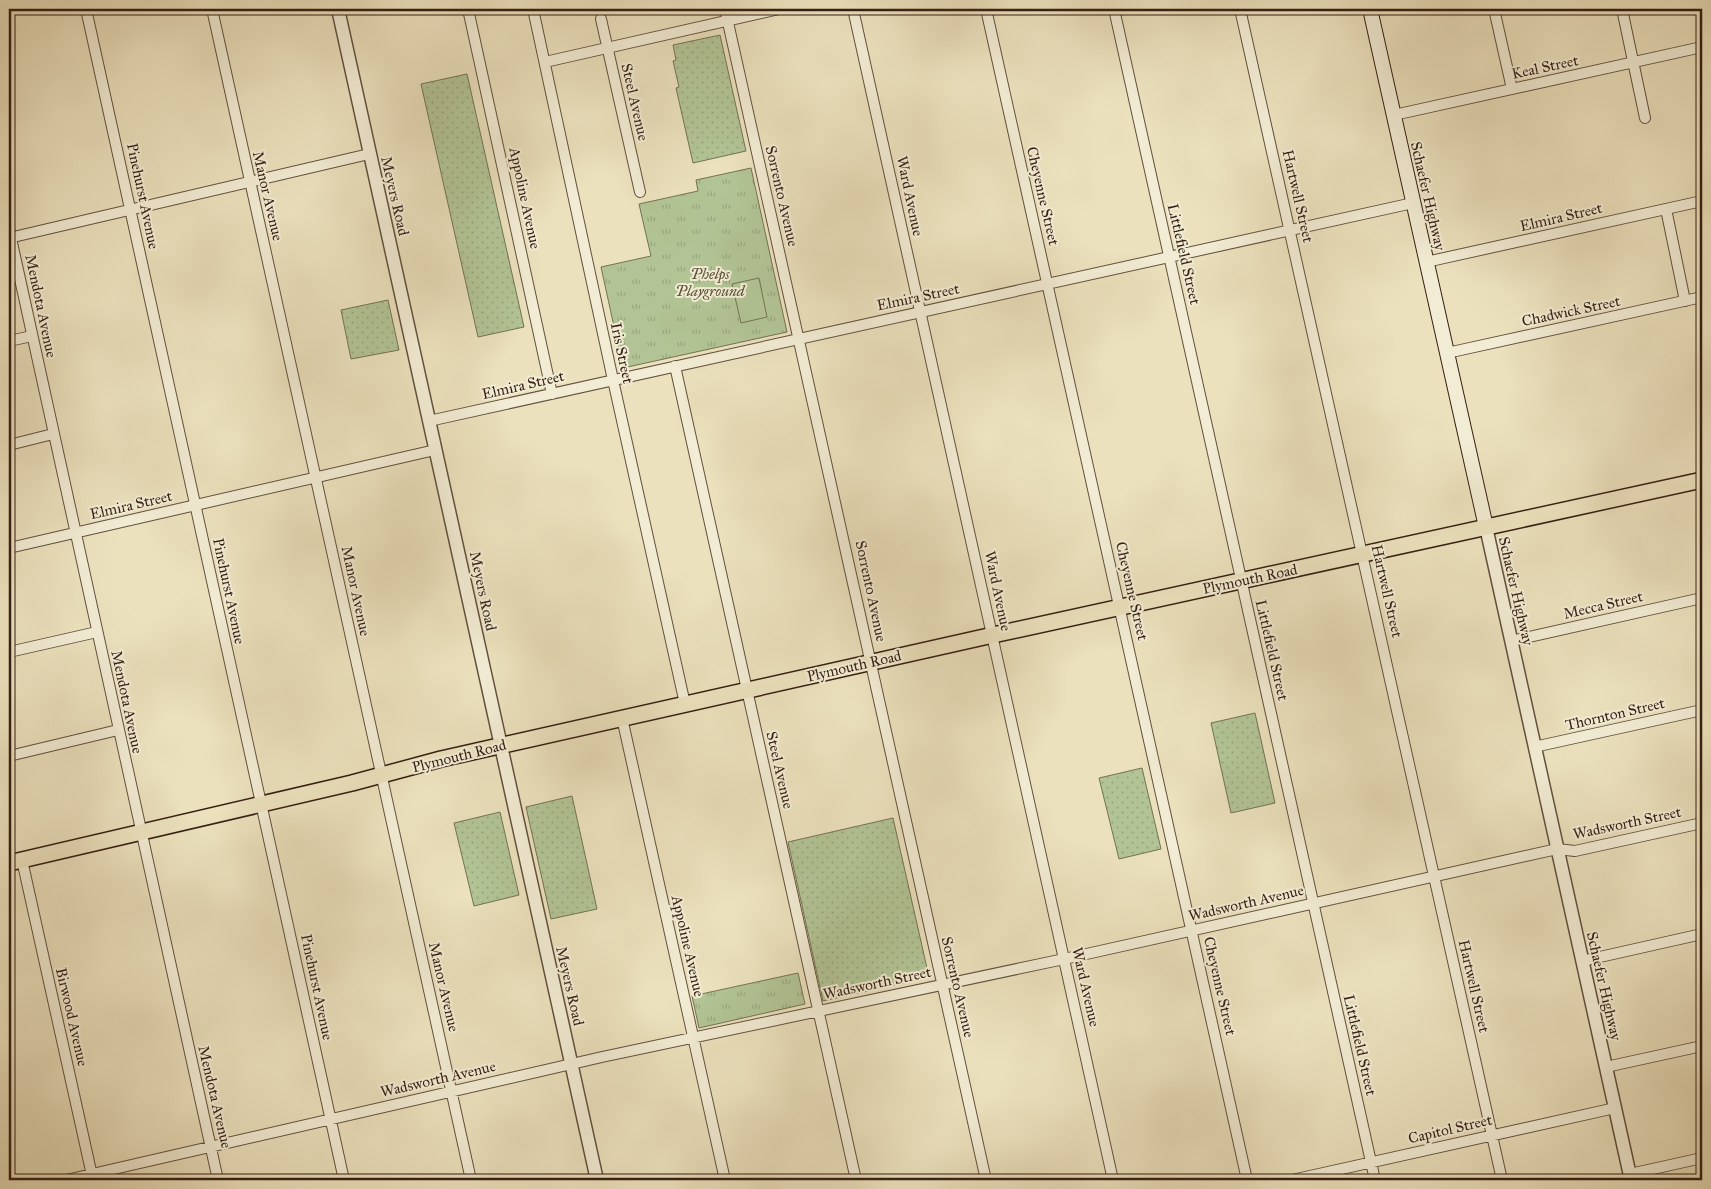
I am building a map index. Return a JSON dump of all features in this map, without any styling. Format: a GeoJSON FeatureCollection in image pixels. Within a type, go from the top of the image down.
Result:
{"type":"FeatureCollection","features":[{"type":"Feature","properties":{"kind":"main road","name":"Schaefer Highway"},"geometry":{"type":"LineString","coordinates":[[1370,9],[1486,527]]}},
{"type":"Feature","properties":{"kind":"main road","name":"Plymouth Road"},"geometry":{"type":"LineString","coordinates":[[15,862],[381,776],[440,759],[992,635],[1702,480]]}},
{"type":"Feature","properties":{"kind":"street","name":"Pinehurst Avenue"},"geometry":{"type":"LineString","coordinates":[[86,9],[344,1180]]}},
{"type":"Feature","properties":{"kind":"street","name":"Manor Avenue"},"geometry":{"type":"LineString","coordinates":[[212,9],[471,1180]]}},
{"type":"Feature","properties":{"kind":"street","name":"Meyers Road"},"geometry":{"type":"LineString","coordinates":[[338,9],[597,1180]]}},
{"type":"Feature","properties":{"kind":"street","name":"Appoline Avenue"},"geometry":{"type":"LineString","coordinates":[[468,9],[552,394]]}},
{"type":"Feature","properties":{"kind":"street","name":"Iris Street"},"geometry":{"type":"LineString","coordinates":[[533,9],[613,380],[686,704]]}},
{"type":"Feature","properties":{"kind":"street","name":"Sorrento Avenue"},"geometry":{"type":"LineString","coordinates":[[725,9],[986,1180]]}},
{"type":"Feature","properties":{"kind":"street"},"geometry":{"type":"LineString","coordinates":[[545,62],[779,9]]}},
{"type":"Feature","properties":{"kind":"street","name":"Ward Avenue"},"geometry":{"type":"LineString","coordinates":[[853,9],[1113,1180]]}},
{"type":"Feature","properties":{"kind":"street","name":"Cheyenne Street"},"geometry":{"type":"LineString","coordinates":[[986,9],[1247,1180]]}},
{"type":"Feature","properties":{"kind":"street","name":"Littlefield Street"},"geometry":{"type":"LineString","coordinates":[[1114,9],[1375,1180]]}},
{"type":"Feature","properties":{"kind":"street","name":"Hartwell Street"},"geometry":{"type":"LineString","coordinates":[[1240,9],[1291,230],[1502,1180]]}},
{"type":"Feature","properties":{"kind":"street"},"geometry":{"type":"LineString","coordinates":[[1494,9],[1512,89]]}},
{"type":"Feature","properties":{"kind":"street"},"geometry":{"type":"LineString","coordinates":[[1622,9],[1644,118]]}},
{"type":"Feature","properties":{"kind":"street","name":"Steel Avenue"},"geometry":{"type":"LineString","coordinates":[[601,19],[640,192]]}},
{"type":"Feature","properties":{"kind":"street","name":"Keal Street"},"geometry":{"type":"LineString","coordinates":[[1394,115],[1702,48]]}},
{"type":"Feature","properties":{"kind":"street"},"geometry":{"type":"LineString","coordinates":[[9,235],[369,154]]}},
{"type":"Feature","properties":{"kind":"street","name":"Elmira Street"},"geometry":{"type":"LineString","coordinates":[[1426,262],[1702,201]]}},
{"type":"Feature","properties":{"kind":"street","name":"Elmira Street"},"geometry":{"type":"LineString","coordinates":[[429,421],[1413,203]]}},
{"type":"Feature","properties":{"kind":"street"},"geometry":{"type":"LineString","coordinates":[[1666,209],[1685,301]]}},
{"type":"Feature","properties":{"kind":"street","name":"Mendota Avenue"},"geometry":{"type":"LineString","coordinates":[[9,235],[218,1180]]}},
{"type":"Feature","properties":{"kind":"street","name":"Chadwick Street"},"geometry":{"type":"LineString","coordinates":[[1447,354],[1702,297]]}},
{"type":"Feature","properties":{"kind":"street"},"geometry":{"type":"LineString","coordinates":[[9,341],[32,336]]}},
{"type":"Feature","properties":{"kind":"street","name":"Steel Avenue"},"geometry":{"type":"LineString","coordinates":[[675,366],[856,1180]]}},
{"type":"Feature","properties":{"kind":"street"},"geometry":{"type":"LineString","coordinates":[[9,445],[54,434]]}},
{"type":"Feature","properties":{"kind":"street","name":"Elmira Street"},"geometry":{"type":"LineString","coordinates":[[9,548],[435,450]]}},
{"type":"Feature","properties":{"kind":"street","name":"Schaefer Highway"},"geometry":{"type":"LineString","coordinates":[[1486,527],[1630,1177]]}},
{"type":"Feature","properties":{"kind":"street","name":"Mecca Street"},"geometry":{"type":"LineString","coordinates":[[1511,641],[1702,598]]}},
{"type":"Feature","properties":{"kind":"street"},"geometry":{"type":"LineString","coordinates":[[9,652],[97,632]]}},
{"type":"Feature","properties":{"kind":"street","name":"Thornton Street"},"geometry":{"type":"LineString","coordinates":[[1534,748],[1702,710]]}},
{"type":"Feature","properties":{"kind":"street","name":"Appoline Avenue"},"geometry":{"type":"LineString","coordinates":[[622,718],[725,1180]]}},
{"type":"Feature","properties":{"kind":"street"},"geometry":{"type":"LineString","coordinates":[[9,756],[118,730]]}},
{"type":"Feature","properties":{"kind":"street","name":"Wadsworth Street"},"geometry":{"type":"LineString","coordinates":[[1557,849],[1576,851],[1702,823]]}},
{"type":"Feature","properties":{"kind":"street","name":"Wadsworth Avenue"},"geometry":{"type":"LineString","coordinates":[[942,985],[1557,849]]}},
{"type":"Feature","properties":{"kind":"street","name":"Birwood Avenue"},"geometry":{"type":"LineString","coordinates":[[15,862],[92,1177]]}},
{"type":"Feature","properties":{"kind":"street"},"geometry":{"type":"LineString","coordinates":[[1582,961],[1702,934]]}},
{"type":"Feature","properties":{"kind":"street","name":"Wadsworth Street"},"geometry":{"type":"LineString","coordinates":[[818,1012],[942,985]]}},
{"type":"Feature","properties":{"kind":"street","name":"Wadsworth Avenue"},"geometry":{"type":"LineString","coordinates":[[66,1180],[92,1177],[211,1147],[571,1064],[818,1012]]}},
{"type":"Feature","properties":{"kind":"street"},"geometry":{"type":"LineString","coordinates":[[1606,1067],[1702,1046]]}},
{"type":"Feature","properties":{"kind":"street","name":"Capitol Street"},"geometry":{"type":"LineString","coordinates":[[1292,1180],[1615,1108]]}},
{"type":"Feature","properties":{"kind":"street"},"geometry":{"type":"LineString","coordinates":[[1630,1177],[1702,1158]]}},
{"type":"Feature","properties":{"kind":"green space"},"geometry":{"type":"Polygon","coordinates":[[[720,35],[746,151],[693,163],[676,88],[679,87],[673,61],[676,60],[673,45],[720,35]]]}},
{"type":"Feature","properties":{"kind":"green space"},"geometry":{"type":"Polygon","coordinates":[[[467,74],[524,327],[478,337],[421,84],[467,74]]]}},
{"type":"Feature","properties":{"kind":"green space","name":"Phelps Playground"},"geometry":{"type":"Polygon","coordinates":[[[751,168],[787,332],[623,368],[601,267],[651,256],[639,204],[698,191],[696,180],[751,168]]]}},
{"type":"Feature","properties":{"kind":"green space"},"geometry":{"type":"Polygon","coordinates":[[[759,278],[767,317],[741,323],[732,284],[759,278]]]}},
{"type":"Feature","properties":{"kind":"green space"},"geometry":{"type":"Polygon","coordinates":[[[388,300],[399,350],[351,359],[341,310],[388,300]]]}},
{"type":"Feature","properties":{"kind":"green space"},"geometry":{"type":"Polygon","coordinates":[[[1255,713],[1275,803],[1231,813],[1211,723],[1255,713]]]}},
{"type":"Feature","properties":{"kind":"green space"},"geometry":{"type":"Polygon","coordinates":[[[1142,768],[1161,849],[1119,859],[1099,778],[1142,768]]]}},
{"type":"Feature","properties":{"kind":"green space"},"geometry":{"type":"Polygon","coordinates":[[[572,796],[597,909],[551,919],[526,807],[572,796]]]}},
{"type":"Feature","properties":{"kind":"green space"},"geometry":{"type":"Polygon","coordinates":[[[500,812],[519,895],[474,906],[454,823],[500,812]]]}},
{"type":"Feature","properties":{"kind":"green space"},"geometry":{"type":"Polygon","coordinates":[[[893,818],[929,977],[823,1001],[788,842],[893,818]]]}},
{"type":"Feature","properties":{"kind":"green space"},"geometry":{"type":"Polygon","coordinates":[[[798,973],[805,1004],[699,1028],[692,996],[798,973]]]}}]}
